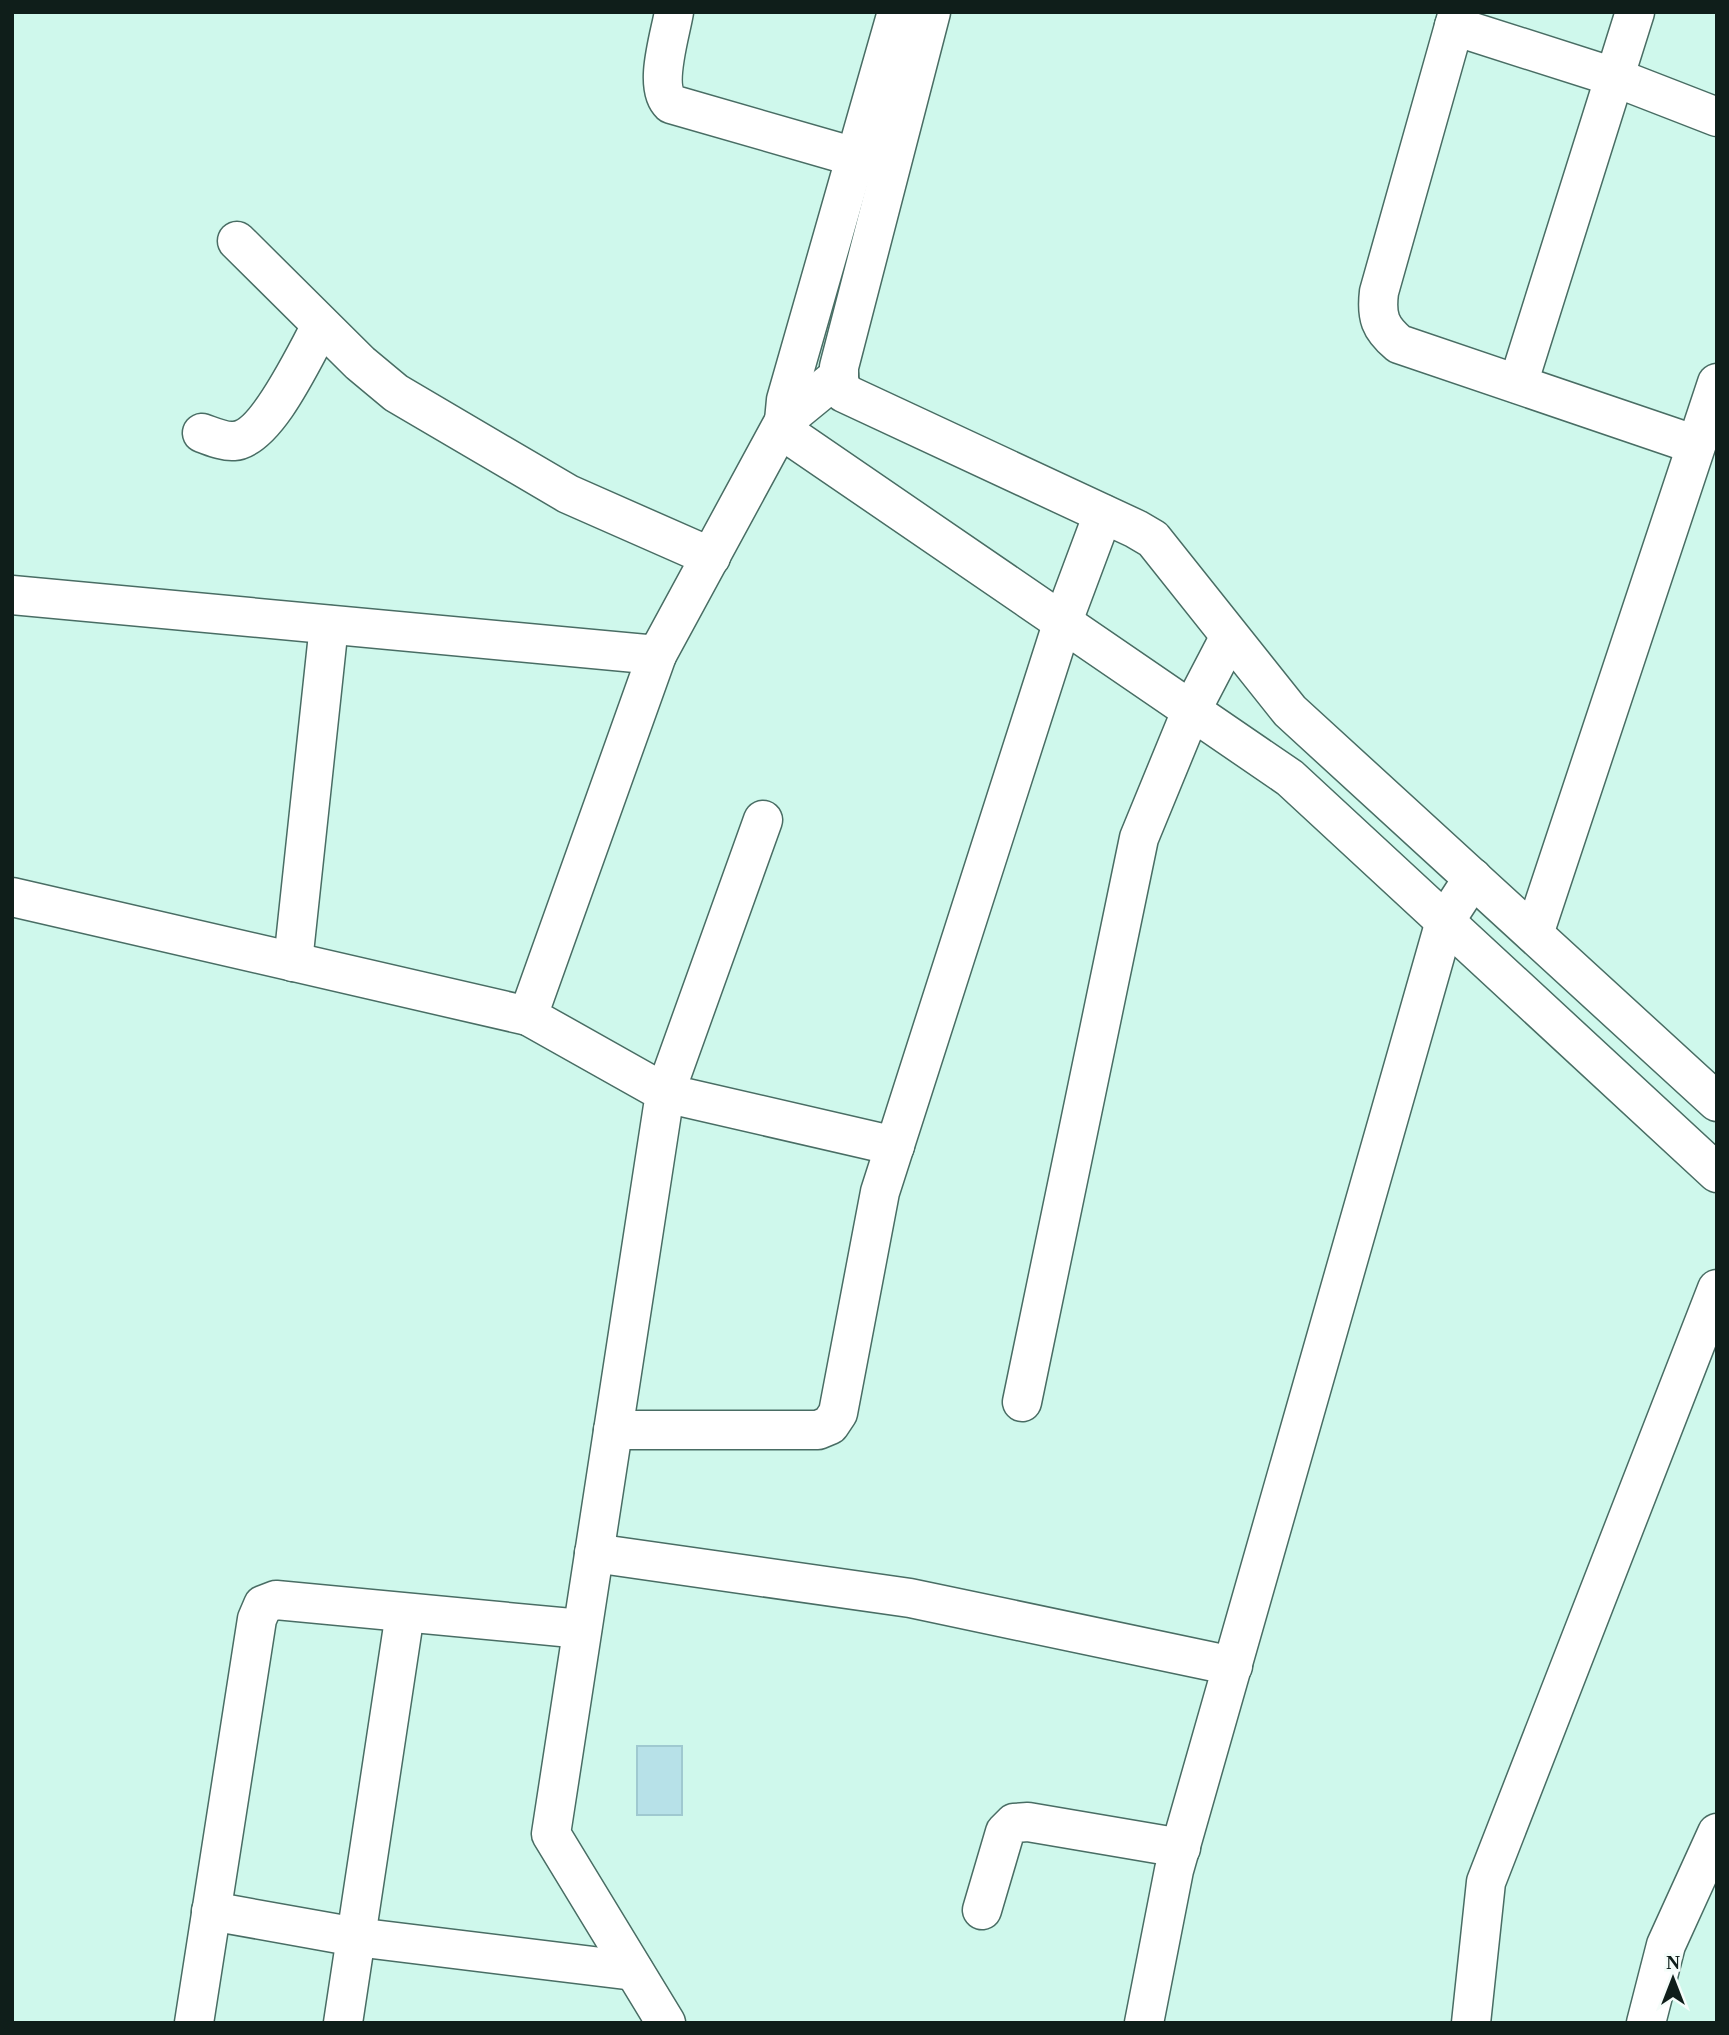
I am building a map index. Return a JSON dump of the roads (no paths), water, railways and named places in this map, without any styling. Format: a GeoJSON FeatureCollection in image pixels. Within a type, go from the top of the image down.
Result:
{"type":"FeatureCollection","features":[{"type":"Feature","properties":{"kind":"street"},"geometry":{"type":"LineString","coordinates":[[674,12],[662,84],[664,98],[671,104],[855,157]]}},
{"type":"Feature","properties":{"kind":"street"},"geometry":{"type":"LineString","coordinates":[[931,12],[902,37],[855,157],[786,400],[784,421],[795,439],[1290,778],[1717,1173]]}},
{"type":"Feature","properties":{"kind":"street"},"geometry":{"type":"LineString","coordinates":[[1518,384],[1634,12]]}},
{"type":"Feature","properties":{"kind":"street"},"geometry":{"type":"LineString","coordinates":[[1696,445],[1399,344],[1384,331],[1377,313],[1379,292],[1456,19],[1717,117]]}},
{"type":"Feature","properties":{"kind":"street"},"geometry":{"type":"LineString","coordinates":[[902,37],[839,376],[844,393],[1103,513],[1153,539],[1229,638],[1290,711],[1717,1102]]}},
{"type":"Feature","properties":{"kind":"street"},"geometry":{"type":"LineString","coordinates":[[237,241],[321,326],[396,393],[568,494],[711,557]]}},
{"type":"Feature","properties":{"kind":"street"},"geometry":{"type":"LineString","coordinates":[[202,433],[232,442],[249,437],[268,417],[321,326]]}},
{"type":"Feature","properties":{"kind":"street"},"geometry":{"type":"LineString","coordinates":[[528,1016],[657,655],[784,421],[839,376]]}},
{"type":"Feature","properties":{"kind":"street"},"geometry":{"type":"LineString","coordinates":[[1534,934],[1717,383]]}},
{"type":"Feature","properties":{"kind":"street"},"geometry":{"type":"LineString","coordinates":[[613,1430],[818,1430],[830,1425],[838,1413],[880,1192],[1063,621],[1103,513]]}},
{"type":"Feature","properties":{"kind":"street"},"geometry":{"type":"LineString","coordinates":[[12,595],[657,655]]}},
{"type":"Feature","properties":{"kind":"street"},"geometry":{"type":"LineString","coordinates":[[293,962],[329,625]]}},
{"type":"Feature","properties":{"kind":"street"},"geometry":{"type":"LineString","coordinates":[[1022,1402],[1139,838],[1192,709],[1229,638]]}},
{"type":"Feature","properties":{"kind":"street"},"geometry":{"type":"LineString","coordinates":[[666,2023],[551,1834],[664,1093],[763,820]]}},
{"type":"Feature","properties":{"kind":"street"},"geometry":{"type":"LineString","coordinates":[[1144,2023],[1181,1848],[1445,921],[1473,878]]}},
{"type":"Feature","properties":{"kind":"street"},"geometry":{"type":"LineString","coordinates":[[12,897],[528,1016],[664,1093],[895,1146]]}},
{"type":"Feature","properties":{"kind":"street"},"geometry":{"type":"LineString","coordinates":[[1471,2023],[1486,1882],[1717,1290]]}},
{"type":"Feature","properties":{"kind":"street"},"geometry":{"type":"LineString","coordinates":[[594,1553],[911,1598],[1233,1666]]}},
{"type":"Feature","properties":{"kind":"street"},"geometry":{"type":"LineString","coordinates":[[194,2023],[257,1619],[263,1605],[276,1600],[582,1629]]}},
{"type":"Feature","properties":{"kind":"street"},"geometry":{"type":"LineString","coordinates":[[343,2023],[405,1613]]}},
{"type":"Feature","properties":{"kind":"street"},"geometry":{"type":"LineString","coordinates":[[982,1910],[1005,1832],[1014,1823],[1028,1822],[1181,1848]]}},
{"type":"Feature","properties":{"kind":"street"},"geometry":{"type":"LineString","coordinates":[[1646,2023],[1666,1945],[1717,1833]]}},
{"type":"Feature","properties":{"kind":"street"},"geometry":{"type":"LineString","coordinates":[[211,1911],[356,1937],[634,1971]]}}]}
